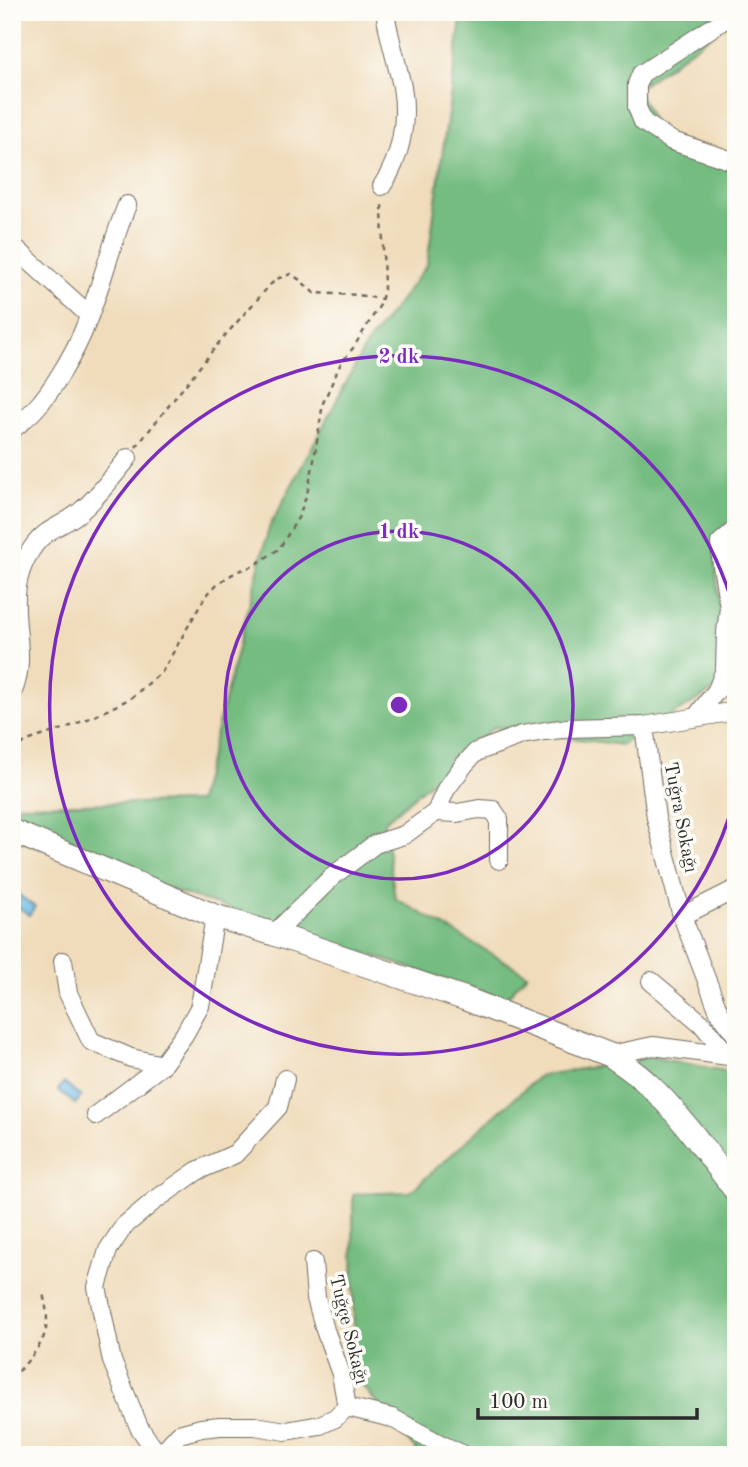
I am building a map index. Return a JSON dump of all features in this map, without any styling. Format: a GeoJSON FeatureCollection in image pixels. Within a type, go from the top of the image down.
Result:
{"type":"FeatureCollection","features":[{"type":"Feature","properties":{"kind":"street"},"geometry":{"type":"LineString","coordinates":[[382,186],[396,160],[404,109],[386,12]]}},
{"type":"Feature","properties":{"kind":"street"},"geometry":{"type":"LineString","coordinates":[[735,161],[672,141],[643,122],[637,107],[636,84],[641,74],[736,12]]}},
{"type":"Feature","properties":{"kind":"street"},"geometry":{"type":"LineString","coordinates":[[12,430],[37,407],[66,366],[82,334],[127,205]]}},
{"type":"Feature","properties":{"kind":"street"},"geometry":{"type":"LineString","coordinates":[[12,244],[89,315]]}},
{"type":"Feature","properties":{"kind":"street"},"geometry":{"type":"LineString","coordinates":[[12,694],[20,663],[16,599],[20,576],[28,556],[44,535],[69,521],[89,504],[128,458]]}},
{"type":"Feature","properties":{"kind":"street"},"geometry":{"type":"LineString","coordinates":[[696,717],[718,690],[725,669],[726,632],[732,605],[722,566],[720,543],[736,529]]}},
{"type":"Feature","properties":{"kind":"street"},"geometry":{"type":"LineString","coordinates":[[274,934],[344,867],[376,844],[404,835],[436,812],[446,789],[476,752],[522,735],[557,730],[644,726],[736,711]]}},
{"type":"Feature","properties":{"kind":"street","name":"Tuğra Sokağı"},"geometry":{"type":"LineString","coordinates":[[644,726],[656,818],[682,916],[719,1012],[736,1035]]}},
{"type":"Feature","properties":{"kind":"street"},"geometry":{"type":"LineString","coordinates":[[436,812],[493,810],[499,819],[499,860]]}},
{"type":"Feature","properties":{"kind":"street"},"geometry":{"type":"LineString","coordinates":[[12,831],[215,916],[467,999],[610,1055],[649,1084],[670,1106],[736,1191]]}},
{"type":"Feature","properties":{"kind":"street"},"geometry":{"type":"LineString","coordinates":[[682,916],[736,890]]}},
{"type":"Feature","properties":{"kind":"street"},"geometry":{"type":"LineString","coordinates":[[96,1115],[162,1065],[184,1035],[200,1006],[215,916]]}},
{"type":"Feature","properties":{"kind":"street"},"geometry":{"type":"LineString","coordinates":[[62,961],[68,993],[91,1041],[131,1058],[162,1065]]}},
{"type":"Feature","properties":{"kind":"street"},"geometry":{"type":"LineString","coordinates":[[651,981],[701,1023],[732,1056]]}},
{"type":"Feature","properties":{"kind":"street"},"geometry":{"type":"LineString","coordinates":[[610,1055],[653,1046],[732,1056]]}},
{"type":"Feature","properties":{"kind":"street"},"geometry":{"type":"LineString","coordinates":[[285,1079],[278,1107],[235,1154],[198,1171],[153,1201],[124,1226],[108,1250],[97,1287],[112,1361],[139,1427],[159,1455],[179,1434],[201,1428],[255,1426],[286,1431],[320,1425],[335,1418],[347,1407],[392,1418],[464,1455]]}},
{"type":"Feature","properties":{"kind":"street","name":"Tuğçe Sokağı"},"geometry":{"type":"LineString","coordinates":[[313,1262],[316,1298],[341,1374],[347,1407]]}},
{"type":"Feature","properties":{"kind":"path"},"geometry":{"type":"LineString","coordinates":[[12,750],[27,741],[97,715],[131,698],[162,672],[205,597],[218,583],[253,566],[279,548],[299,516],[307,494],[323,403],[340,365],[382,299],[382,186]]}},
{"type":"Feature","properties":{"kind":"path"},"geometry":{"type":"LineString","coordinates":[[128,458],[221,340],[279,278],[291,274],[314,293],[382,299]]}},
{"type":"Feature","properties":{"kind":"path"},"geometry":{"type":"LineString","coordinates":[[12,1379],[34,1353],[47,1331],[48,1313],[43,1294]]}},
{"type":"Feature","properties":{"kind":"green space"},"geometry":{"type":"Polygon","coordinates":[[[462,12],[736,12],[736,17],[637,89],[658,132],[736,160],[736,543],[715,556],[726,683],[621,745],[494,727],[384,822],[395,898],[527,974],[505,999],[12,838],[12,805],[198,802],[269,528],[365,347],[427,265],[462,12]]]}},
{"type":"Feature","properties":{"kind":"green space"},"geometry":{"type":"Polygon","coordinates":[[[652,1057],[736,1073],[736,1455],[420,1455],[354,1376],[353,1194],[410,1192],[539,1076],[652,1057]]]}},
{"type":"Feature","properties":{"kind":"water"},"geometry":{"type":"Polygon","coordinates":[[[19,895],[35,907],[29,915],[13,903],[19,895]]]}},
{"type":"Feature","properties":{"kind":"water"},"geometry":{"type":"Polygon","coordinates":[[[64,1083],[81,1097],[75,1104],[58,1090],[64,1083]]]}}]}
